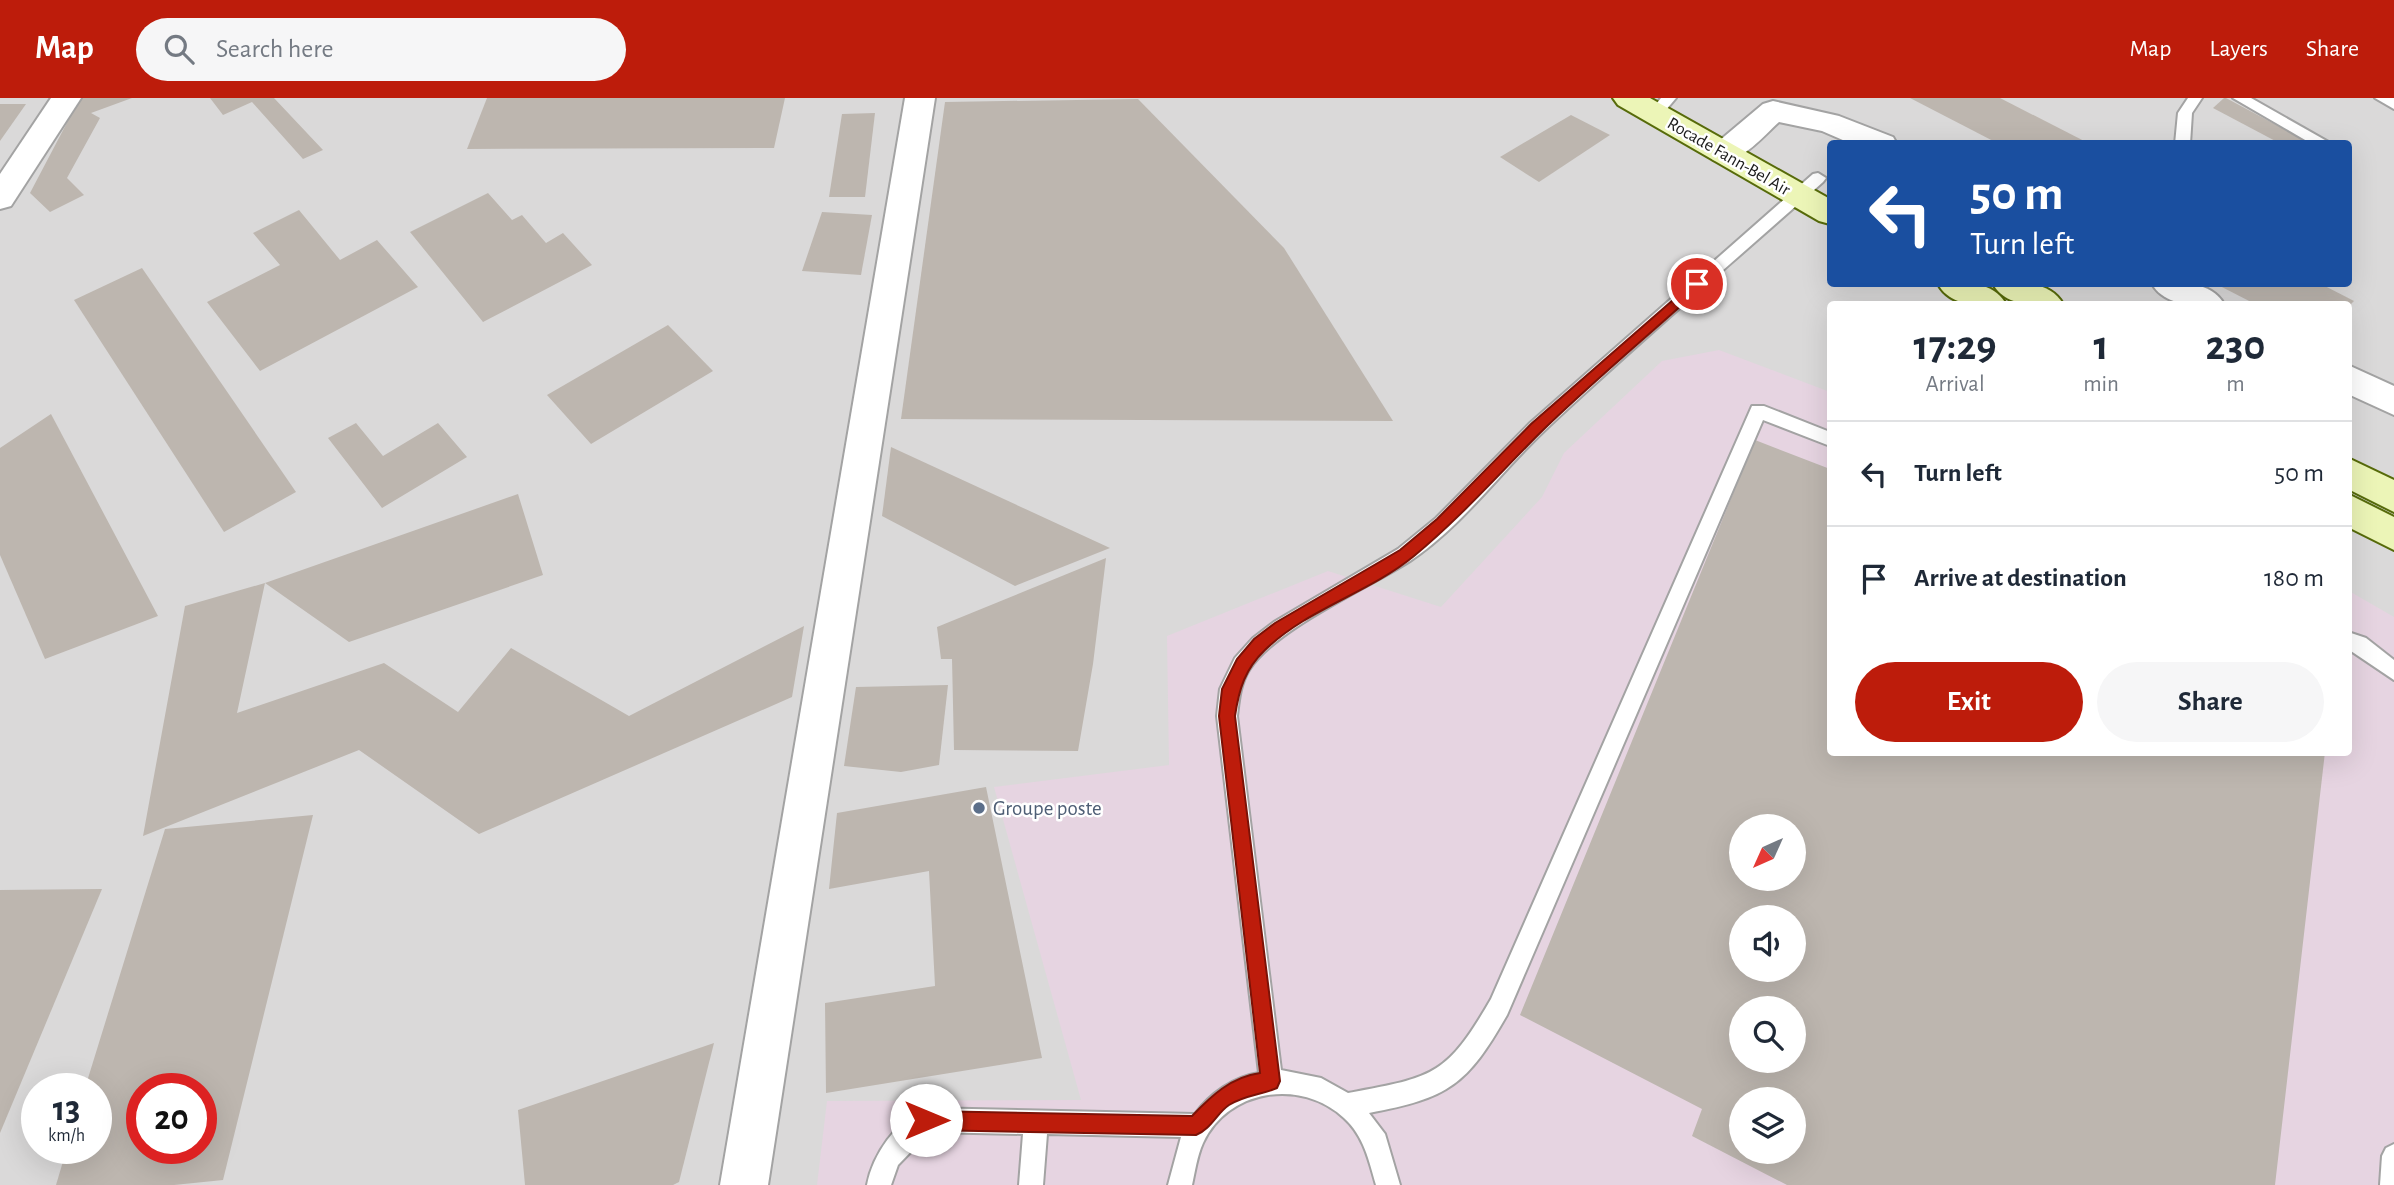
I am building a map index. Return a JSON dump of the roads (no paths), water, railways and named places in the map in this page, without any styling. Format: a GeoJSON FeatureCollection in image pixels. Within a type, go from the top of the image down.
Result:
{"type":"FeatureCollection","features":[{"type":"Feature","properties":{"kind":"main road","name":"Rocade Fann-Bel Air"},"geometry":{"type":"LineString","coordinates":[[1628,98],[1666,103],[1733,144],[1815,186],[1827,208]]}},
{"type":"Feature","properties":{"kind":"main road"},"geometry":{"type":"LineString","coordinates":[[1959,287],[1985,301]]}},
{"type":"Feature","properties":{"kind":"main road"},"geometry":{"type":"LineString","coordinates":[[2015,287],[2041,301]]}},
{"type":"Feature","properties":{"kind":"main road"},"geometry":{"type":"LineString","coordinates":[[2352,474],[2394,497]]}},
{"type":"Feature","properties":{"kind":"main road"},"geometry":{"type":"LineString","coordinates":[[2352,511],[2394,535]]}},
{"type":"Feature","properties":{"kind":"street"},"geometry":{"type":"LineString","coordinates":[[0,198],[66,98]]}},
{"type":"Feature","properties":{"kind":"street"},"geometry":{"type":"LineString","coordinates":[[744,1185],[920,98]]}},
{"type":"Feature","properties":{"kind":"street"},"geometry":{"type":"LineString","coordinates":[[1733,144],[1775,104],[1872,140]]}},
{"type":"Feature","properties":{"kind":"street"},"geometry":{"type":"LineString","coordinates":[[2174,287],[2202,301]]}},
{"type":"Feature","properties":{"kind":"street"},"geometry":{"type":"LineString","coordinates":[[2352,380],[2394,402]]}},
{"type":"Feature","properties":{"kind":"lane"},"geometry":{"type":"LineString","coordinates":[[2182,140],[2185,113],[2194,98]]}},
{"type":"Feature","properties":{"kind":"lane"},"geometry":{"type":"LineString","coordinates":[[2240,98],[2318,140]]}},
{"type":"Feature","properties":{"kind":"lane"},"geometry":{"type":"LineString","coordinates":[[2382,98],[2394,104]]}},
{"type":"Feature","properties":{"kind":"lane"},"geometry":{"type":"LineString","coordinates":[[1270,1081],[1227,716],[1230,689],[1242,664],[1260,644],[1281,628],[1405,554],[1442,523],[1536,428],[1815,186]]}},
{"type":"Feature","properties":{"kind":"lane"},"geometry":{"type":"LineString","coordinates":[[1348,1105],[1425,1088],[1461,1065],[1476,1047],[1499,1007],[1758,411],[1827,438]]}},
{"type":"Feature","properties":{"kind":"lane"},"geometry":{"type":"LineString","coordinates":[[2352,641],[2394,671]]}},
{"type":"Feature","properties":{"kind":"lane"},"geometry":{"type":"LineString","coordinates":[[1180,1185],[1182,1159],[1196,1126],[1220,1100],[1250,1084],[1284,1080],[1318,1087],[1348,1105],[1372,1133],[1386,1169],[1388,1185]]}},
{"type":"Feature","properties":{"kind":"lane"},"geometry":{"type":"LineString","coordinates":[[879,1185],[880,1173],[896,1146],[926,1120],[1196,1126]]}},
{"type":"Feature","properties":{"kind":"lane"},"geometry":{"type":"LineString","coordinates":[[1031,1185],[1036,1121]]}},
{"type":"Feature","properties":{"kind":"lane"},"geometry":{"type":"LineString","coordinates":[[2392,1185],[2394,1156]]}},
{"type":"Feature","properties":{"kind":"place","name":"Groupe poste"},"geometry":{"type":"Point","coordinates":[979,808]}}]}
